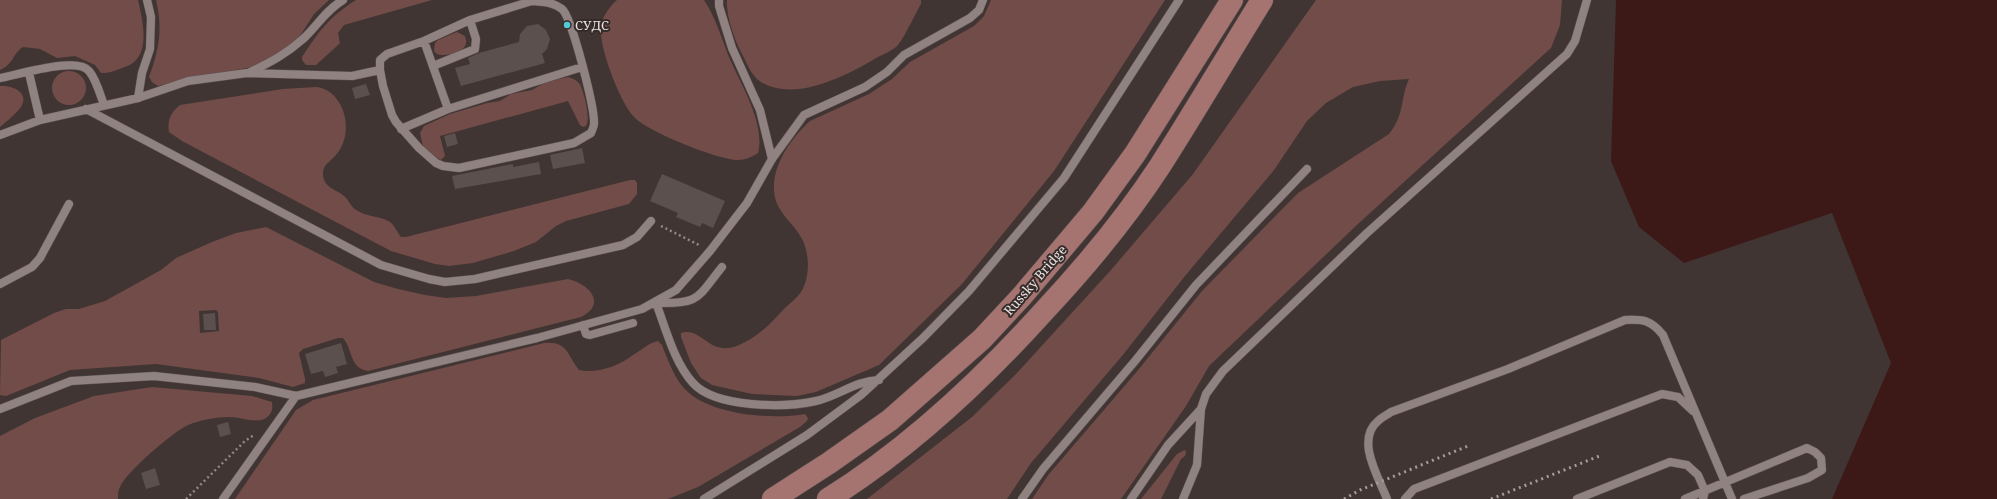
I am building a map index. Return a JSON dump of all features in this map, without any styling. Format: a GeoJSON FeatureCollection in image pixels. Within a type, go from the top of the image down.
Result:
{"type":"FeatureCollection","features":[{"type":"Feature","properties":{"kind":"main road","name":"Russky Bridge"},"geometry":{"type":"LineString","coordinates":[[773,499],[829,463],[890,420],[982,339],[1022,296],[1093,212],[1135,154],[1232,0]]}},
{"type":"Feature","properties":{"kind":"main road","name":"Russky Bridge"},"geometry":{"type":"LineString","coordinates":[[828,499],[848,487],[911,440],[955,403],[1001,359],[1092,260],[1159,167],[1262,0]]}},
{"type":"Feature","properties":{"kind":"lane"},"geometry":{"type":"LineString","coordinates":[[138,98],[142,73],[150,49],[150,17],[147,0]]}},
{"type":"Feature","properties":{"kind":"lane"},"geometry":{"type":"LineString","coordinates":[[248,73],[279,59],[304,38],[328,11],[343,0]]}},
{"type":"Feature","properties":{"kind":"lane"},"geometry":{"type":"LineString","coordinates":[[719,0],[719,6],[732,48],[760,110],[772,159]]}},
{"type":"Feature","properties":{"kind":"lane"},"geometry":{"type":"LineString","coordinates":[[0,409],[71,381],[154,376],[255,387],[296,396],[642,309],[656,303],[676,290],[710,251],[747,203],[772,159],[804,115],[865,87],[887,72],[904,55],[970,18],[979,10],[982,0]]}},
{"type":"Feature","properties":{"kind":"lane"},"geometry":{"type":"LineString","coordinates":[[704,499],[807,435],[879,380],[969,291],[1064,178],[1179,0]]}},
{"type":"Feature","properties":{"kind":"lane"},"geometry":{"type":"LineString","coordinates":[[1182,499],[1198,465],[1201,409],[1206,394],[1223,371],[1367,233],[1567,54],[1575,41],[1586,0]]}},
{"type":"Feature","properties":{"kind":"lane"},"geometry":{"type":"LineString","coordinates":[[532,1],[550,2],[563,9],[570,21],[591,98],[594,125],[591,133],[574,143],[459,168],[444,166],[427,157],[401,129],[392,115],[380,70],[380,60],[387,54],[424,41],[470,20],[532,1]]}},
{"type":"Feature","properties":{"kind":"lane"},"geometry":{"type":"LineString","coordinates":[[433,66],[475,49],[476,38],[470,20]]}},
{"type":"Feature","properties":{"kind":"lane"},"geometry":{"type":"LineString","coordinates":[[424,41],[448,109]]}},
{"type":"Feature","properties":{"kind":"lane"},"geometry":{"type":"LineString","coordinates":[[0,78],[66,64],[84,66],[90,71],[104,105]]}},
{"type":"Feature","properties":{"kind":"lane"},"geometry":{"type":"LineString","coordinates":[[401,129],[448,109],[582,67]]}},
{"type":"Feature","properties":{"kind":"lane"},"geometry":{"type":"LineString","coordinates":[[0,135],[40,120],[138,98],[188,81],[248,73],[352,76],[380,70]]}},
{"type":"Feature","properties":{"kind":"lane"},"geometry":{"type":"LineString","coordinates":[[29,73],[40,120]]}},
{"type":"Feature","properties":{"kind":"lane"},"geometry":{"type":"LineString","coordinates":[[86,109],[381,265],[429,279],[445,282],[475,279],[623,245],[638,237],[651,221]]}},
{"type":"Feature","properties":{"kind":"lane"},"geometry":{"type":"LineString","coordinates":[[1022,499],[1043,469],[1196,285],[1307,169]]}},
{"type":"Feature","properties":{"kind":"lane"},"geometry":{"type":"LineString","coordinates":[[0,284],[32,267],[40,258],[69,204]]}},
{"type":"Feature","properties":{"kind":"lane"},"geometry":{"type":"LineString","coordinates":[[656,303],[677,304],[694,300],[722,267]]}},
{"type":"Feature","properties":{"kind":"lane"},"geometry":{"type":"LineString","coordinates":[[656,303],[681,365],[693,384],[707,394],[750,403],[797,405],[818,401],[868,380],[879,380]]}},
{"type":"Feature","properties":{"kind":"lane"},"geometry":{"type":"LineString","coordinates":[[1387,499],[1369,452],[1369,436],[1377,421],[1391,412],[1508,369],[1625,320],[1639,320],[1654,324],[1663,335],[1732,499]]}},
{"type":"Feature","properties":{"kind":"lane"},"geometry":{"type":"LineString","coordinates":[[583,325],[586,334],[590,335],[633,323]]}},
{"type":"Feature","properties":{"kind":"lane"},"geometry":{"type":"LineString","coordinates":[[1405,499],[1414,489],[1662,394],[1678,397],[1695,413]]}},
{"type":"Feature","properties":{"kind":"lane"},"geometry":{"type":"LineString","coordinates":[[223,499],[296,396]]}},
{"type":"Feature","properties":{"kind":"lane"},"geometry":{"type":"LineString","coordinates":[[1131,499],[1168,445],[1201,409]]}},
{"type":"Feature","properties":{"kind":"lane"},"geometry":{"type":"LineString","coordinates":[[1685,499],[1704,495],[1725,483],[1807,448],[1815,452],[1821,458],[1822,470],[1808,478],[1744,499]]}},
{"type":"Feature","properties":{"kind":"lane"},"geometry":{"type":"LineString","coordinates":[[1577,499],[1670,462],[1687,465],[1698,475],[1704,495]]}},
{"type":"Feature","properties":{"kind":"path"},"geometry":{"type":"LineString","coordinates":[[651,221],[710,251]]}},
{"type":"Feature","properties":{"kind":"path"},"geometry":{"type":"LineString","coordinates":[[186,499],[245,441],[264,430],[275,427]]}},
{"type":"Feature","properties":{"kind":"shaded area"},"geometry":{"type":"Polygon","coordinates":[[[0,0],[138,0],[144,32],[142,49],[139,56],[131,64],[114,71],[101,73],[95,65],[75,56],[57,58],[40,49],[23,47],[5,68],[0,70],[0,0]]]}},
{"type":"Feature","properties":{"kind":"shaded area"},"geometry":{"type":"Polygon","coordinates":[[[156,0],[329,0],[314,14],[289,53],[262,65],[158,86],[152,82],[149,77],[159,39],[159,20],[156,0]]]}},
{"type":"Feature","properties":{"kind":"shaded area"},"geometry":{"type":"Polygon","coordinates":[[[356,0],[432,0],[344,25],[338,33],[340,43],[316,65],[306,65],[302,60],[302,57],[325,25],[356,0]]]}},
{"type":"Feature","properties":{"kind":"shaded area"},"geometry":{"type":"Polygon","coordinates":[[[617,0],[704,0],[715,21],[729,57],[751,104],[760,142],[758,153],[741,160],[728,159],[668,137],[643,124],[635,118],[629,111],[612,77],[602,40],[601,26],[604,18],[608,10],[617,0]]]}},
{"type":"Feature","properties":{"kind":"shaded area"},"geometry":{"type":"Polygon","coordinates":[[[727,0],[921,0],[921,4],[896,47],[837,78],[805,88],[789,89],[775,88],[761,82],[752,73],[733,34],[729,20],[727,0]]]}},
{"type":"Feature","properties":{"kind":"shaded area"},"geometry":{"type":"Polygon","coordinates":[[[991,0],[1165,0],[1054,171],[962,284],[879,365],[816,392],[797,396],[752,394],[712,385],[701,378],[691,363],[681,337],[681,333],[688,332],[695,334],[720,348],[729,348],[739,345],[763,330],[801,292],[804,286],[808,266],[805,245],[796,229],[778,206],[774,190],[777,168],[795,137],[810,121],[869,94],[892,79],[910,62],[974,26],[984,16],[991,0]]]}},
{"type":"Feature","properties":{"kind":"shaded area"},"geometry":{"type":"Polygon","coordinates":[[[1316,0],[1562,0],[1560,25],[1551,48],[1358,224],[1209,366],[1186,406],[1121,499],[1032,499],[1049,474],[1139,369],[1202,291],[1298,193],[1389,134],[1398,120],[1409,79],[1380,81],[1353,87],[1326,103],[1307,121],[1274,170],[1185,276],[1122,356],[1031,463],[1007,499],[867,499],[972,417],[1016,374],[1111,270],[1193,174],[1316,0]]]}},
{"type":"Feature","properties":{"kind":"shaded area"},"geometry":{"type":"Polygon","coordinates":[[[1616,0],[1997,0],[1997,499],[1832,499],[1891,363],[1832,213],[1684,263],[1639,227],[1611,161],[1616,0]]]}},
{"type":"Feature","properties":{"kind":"shaded area"},"geometry":{"type":"Polygon","coordinates":[[[457,32],[465,36],[466,40],[465,46],[460,51],[452,54],[440,55],[434,51],[435,43],[438,40],[457,32]]]}},
{"type":"Feature","properties":{"kind":"shaded area"},"geometry":{"type":"Polygon","coordinates":[[[66,71],[72,71],[76,72],[83,78],[86,88],[85,95],[79,102],[72,105],[66,105],[62,104],[55,98],[52,91],[52,85],[53,81],[59,74],[66,71]]]}},
{"type":"Feature","properties":{"kind":"shaded area"},"geometry":{"type":"Polygon","coordinates":[[[568,77],[579,83],[583,92],[588,118],[586,126],[583,127],[580,125],[568,101],[440,136],[445,156],[441,160],[429,154],[423,146],[420,133],[424,126],[450,114],[487,103],[500,101],[511,94],[532,90],[546,82],[568,77]]]}},
{"type":"Feature","properties":{"kind":"shaded area"},"geometry":{"type":"Polygon","coordinates":[[[0,86],[18,90],[23,97],[23,102],[21,107],[14,115],[0,127],[0,86]]]}},
{"type":"Feature","properties":{"kind":"shaded area"},"geometry":{"type":"Polygon","coordinates":[[[316,87],[327,90],[335,97],[343,110],[346,124],[343,144],[324,169],[323,175],[326,183],[328,186],[344,196],[356,210],[390,222],[401,237],[406,237],[630,180],[635,180],[637,183],[637,194],[629,204],[566,221],[556,226],[536,242],[514,251],[473,263],[449,266],[435,264],[391,251],[182,141],[169,132],[170,117],[174,110],[180,105],[283,89],[316,87]]]}},
{"type":"Feature","properties":{"kind":"shaded area"},"geometry":{"type":"Polygon","coordinates":[[[266,227],[374,282],[425,295],[446,298],[476,296],[568,279],[583,285],[589,290],[594,301],[589,312],[581,317],[368,371],[357,366],[352,358],[346,342],[343,338],[338,338],[303,349],[299,353],[305,383],[293,387],[259,378],[156,364],[70,370],[6,396],[0,395],[1,340],[54,313],[66,309],[79,309],[105,301],[161,270],[176,258],[236,233],[266,227]],[[216,310],[199,311],[200,333],[219,331],[218,312],[216,310]]]}},
{"type":"Feature","properties":{"kind":"shaded area"},"geometry":{"type":"Polygon","coordinates":[[[658,341],[662,345],[672,370],[679,382],[688,392],[699,400],[728,411],[744,414],[761,416],[792,416],[805,414],[808,418],[807,421],[800,427],[698,487],[668,499],[235,499],[296,410],[313,400],[544,343],[558,344],[566,350],[579,370],[600,370],[621,363],[648,345],[658,341]]]}},
{"type":"Feature","properties":{"kind":"shaded area"},"geometry":{"type":"Polygon","coordinates":[[[152,387],[252,396],[272,402],[272,409],[271,413],[262,420],[234,417],[208,419],[188,425],[181,429],[151,453],[131,472],[119,488],[118,499],[0,499],[0,436],[35,418],[94,396],[152,387]]]}},
{"type":"Feature","properties":{"kind":"shaded area"},"geometry":{"type":"Polygon","coordinates":[[[1185,450],[1185,456],[1181,459],[1161,499],[1141,499],[1177,454],[1185,450]]]}},
{"type":"Feature","properties":{"kind":"building"},"geometry":{"type":"Polygon","coordinates":[[[538,24],[546,30],[550,39],[547,49],[542,54],[545,63],[461,86],[455,68],[470,64],[468,58],[479,53],[519,42],[520,34],[527,26],[538,24]]]}},
{"type":"Feature","properties":{"kind":"building"},"geometry":{"type":"Polygon","coordinates":[[[366,84],[370,95],[355,99],[352,88],[366,84]]]}},
{"type":"Feature","properties":{"kind":"building"},"geometry":{"type":"Polygon","coordinates":[[[455,133],[458,144],[447,147],[444,136],[455,133]]]}},
{"type":"Feature","properties":{"kind":"building"},"geometry":{"type":"Polygon","coordinates":[[[582,148],[585,163],[553,169],[550,155],[582,148]]]}},
{"type":"Feature","properties":{"kind":"building"},"geometry":{"type":"Polygon","coordinates":[[[539,162],[541,174],[455,189],[452,176],[513,164],[513,167],[539,162]]]}},
{"type":"Feature","properties":{"kind":"building"},"geometry":{"type":"Polygon","coordinates":[[[662,174],[725,201],[713,228],[702,223],[700,227],[676,217],[678,213],[650,201],[662,174]]]}},
{"type":"Feature","properties":{"kind":"building"},"geometry":{"type":"Polygon","coordinates":[[[215,313],[216,330],[204,330],[203,314],[215,313]]]}},
{"type":"Feature","properties":{"kind":"building"},"geometry":{"type":"Polygon","coordinates":[[[341,343],[347,364],[336,367],[338,373],[325,377],[323,371],[311,374],[305,354],[341,343]]]}},
{"type":"Feature","properties":{"kind":"building"},"geometry":{"type":"Polygon","coordinates":[[[228,422],[231,434],[220,437],[217,425],[228,422]]]}},
{"type":"Feature","properties":{"kind":"building"},"geometry":{"type":"Polygon","coordinates":[[[155,468],[160,485],[146,489],[141,473],[155,468]]]}},
{"type":"Feature","properties":{"kind":"railway"},"geometry":{"type":"LineString","coordinates":[[1344,499],[1360,490],[1468,446]]}},
{"type":"Feature","properties":{"kind":"railway"},"geometry":{"type":"LineString","coordinates":[[1491,499],[1602,455]]}},
{"type":"Feature","properties":{"kind":"place","name":"СУДС"},"geometry":{"type":"Point","coordinates":[567,25]}}]}
